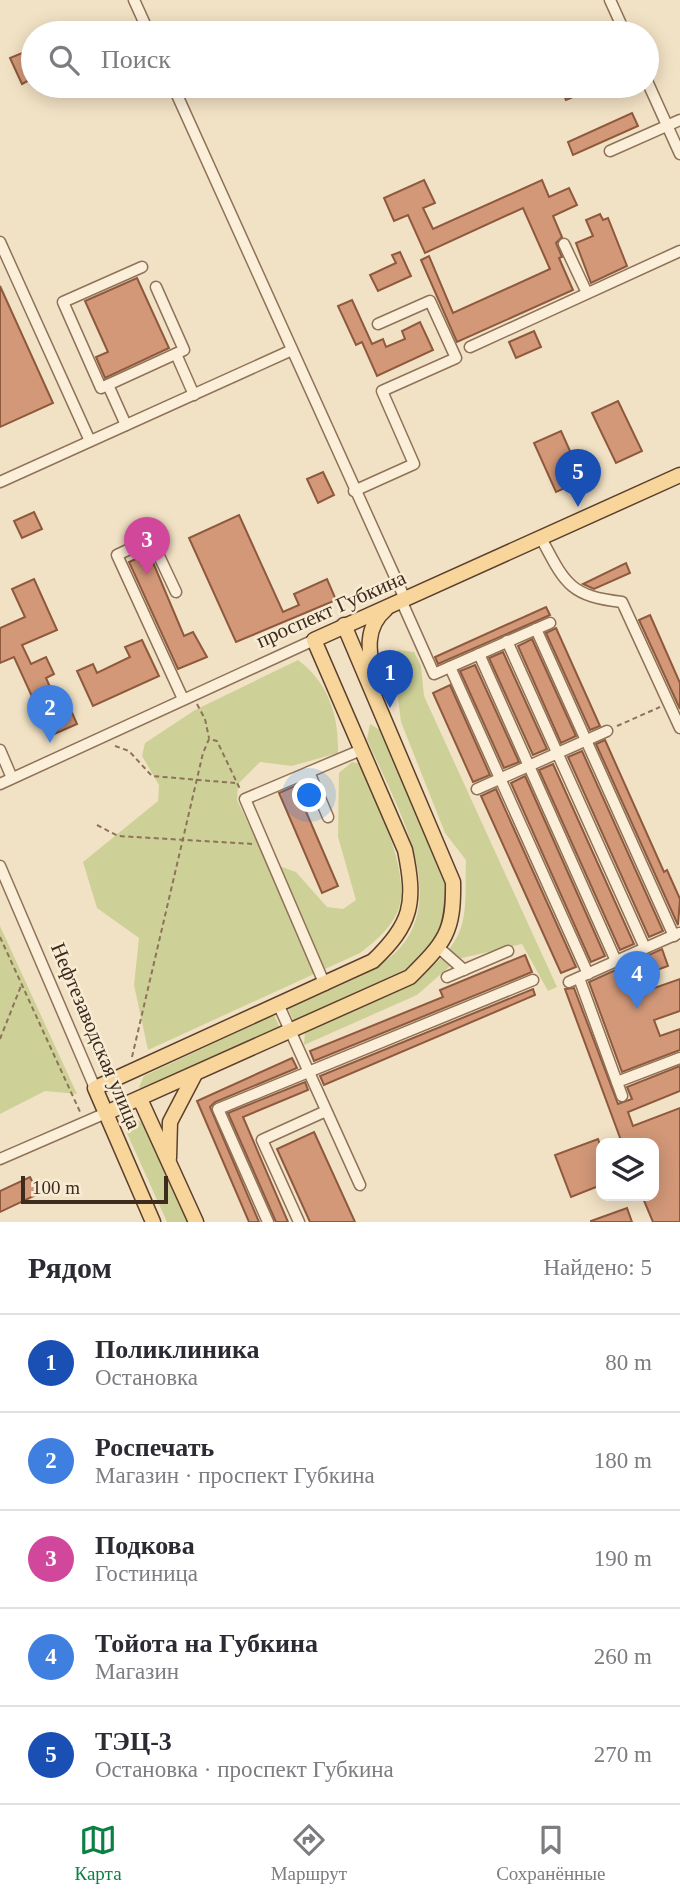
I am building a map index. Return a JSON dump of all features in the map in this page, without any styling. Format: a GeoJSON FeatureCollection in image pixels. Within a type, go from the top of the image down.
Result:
{"type":"FeatureCollection","features":[{"type":"Feature","properties":{"kind":"main road","name":"проспект Губкина"},"geometry":{"type":"LineString","coordinates":[[314,640],[680,475]]}},
{"type":"Feature","properties":{"kind":"main road"},"geometry":{"type":"LineString","coordinates":[[379,706],[370,631],[378,616],[400,601]]}},
{"type":"Feature","properties":{"kind":"main road"},"geometry":{"type":"LineString","coordinates":[[106,1113],[410,977],[439,948],[454,918],[453,882],[345,625]]}},
{"type":"Feature","properties":{"kind":"main road"},"geometry":{"type":"LineString","coordinates":[[95,1088],[373,961],[394,941],[410,913],[412,884],[405,850],[314,640]]}},
{"type":"Feature","properties":{"kind":"main road"},"geometry":{"type":"LineString","coordinates":[[169,1161],[170,1122],[194,1075]]}},
{"type":"Feature","properties":{"kind":"main road","name":"Нефтезаводская улица"},"geometry":{"type":"LineString","coordinates":[[95,1088],[153,1222]]}},
{"type":"Feature","properties":{"kind":"main road"},"geometry":{"type":"LineString","coordinates":[[140,1099],[196,1222]]}},
{"type":"Feature","properties":{"kind":"street"},"geometry":{"type":"LineString","coordinates":[[135,0],[144,21]]}},
{"type":"Feature","properties":{"kind":"street"},"geometry":{"type":"LineString","coordinates":[[610,0],[620,21]]}},
{"type":"Feature","properties":{"kind":"street"},"geometry":{"type":"LineString","coordinates":[[178,98],[292,350],[400,601],[435,674],[550,623]]}},
{"type":"Feature","properties":{"kind":"street"},"geometry":{"type":"LineString","coordinates":[[655,98],[680,154]]}},
{"type":"Feature","properties":{"kind":"street"},"geometry":{"type":"LineString","coordinates":[[610,151],[680,120]]}},
{"type":"Feature","properties":{"kind":"street"},"geometry":{"type":"LineString","coordinates":[[0,242],[90,441]]}},
{"type":"Feature","properties":{"kind":"street"},"geometry":{"type":"LineString","coordinates":[[565,244],[587,293]]}},
{"type":"Feature","properties":{"kind":"street"},"geometry":{"type":"LineString","coordinates":[[470,347],[680,251]]}},
{"type":"Feature","properties":{"kind":"street"},"geometry":{"type":"LineString","coordinates":[[142,267],[62,302],[101,388],[184,351],[156,287]]}},
{"type":"Feature","properties":{"kind":"street"},"geometry":{"type":"LineString","coordinates":[[354,491],[414,464],[382,391],[456,358],[430,301],[378,324]]}},
{"type":"Feature","properties":{"kind":"street"},"geometry":{"type":"LineString","coordinates":[[0,482],[292,350]]}},
{"type":"Feature","properties":{"kind":"street"},"geometry":{"type":"LineString","coordinates":[[176,354],[194,394]]}},
{"type":"Feature","properties":{"kind":"street"},"geometry":{"type":"LineString","coordinates":[[108,384],[127,425]]}},
{"type":"Feature","properties":{"kind":"street"},"geometry":{"type":"LineString","coordinates":[[541,538],[558,570],[573,589],[591,598],[622,602],[680,728]]}},
{"type":"Feature","properties":{"kind":"street"},"geometry":{"type":"LineString","coordinates":[[176,592],[152,539],[117,555],[188,698]]}},
{"type":"Feature","properties":{"kind":"street"},"geometry":{"type":"LineString","coordinates":[[536,629],[677,934],[579,978]]}},
{"type":"Feature","properties":{"kind":"street","name":"проспект Губкина"},"geometry":{"type":"LineString","coordinates":[[0,784],[314,640]]}},
{"type":"Feature","properties":{"kind":"street"},"geometry":{"type":"LineString","coordinates":[[508,641],[645,948]]}},
{"type":"Feature","properties":{"kind":"street"},"geometry":{"type":"LineString","coordinates":[[479,654],[617,961]]}},
{"type":"Feature","properties":{"kind":"street"},"geometry":{"type":"LineString","coordinates":[[450,667],[500,778],[579,978],[622,1096]]}},
{"type":"Feature","properties":{"kind":"street"},"geometry":{"type":"LineString","coordinates":[[477,789],[607,731]]}},
{"type":"Feature","properties":{"kind":"street"},"geometry":{"type":"LineString","coordinates":[[0,750],[12,778]]}},
{"type":"Feature","properties":{"kind":"street"},"geometry":{"type":"LineString","coordinates":[[325,985],[245,799],[361,750]]}},
{"type":"Feature","properties":{"kind":"street"},"geometry":{"type":"LineString","coordinates":[[309,772],[328,817]]}},
{"type":"Feature","properties":{"kind":"street","name":"Нефтезаводская улица"},"geometry":{"type":"LineString","coordinates":[[0,866],[95,1088]]}},
{"type":"Feature","properties":{"kind":"street"},"geometry":{"type":"LineString","coordinates":[[439,948],[464,970]]}},
{"type":"Feature","properties":{"kind":"street"},"geometry":{"type":"LineString","coordinates":[[447,977],[508,951]]}},
{"type":"Feature","properties":{"kind":"street"},"geometry":{"type":"LineString","coordinates":[[268,1222],[218,1109],[533,980]]}},
{"type":"Feature","properties":{"kind":"street"},"geometry":{"type":"LineString","coordinates":[[279,1006],[360,1185]]}},
{"type":"Feature","properties":{"kind":"street"},"geometry":{"type":"LineString","coordinates":[[617,1082],[680,1058]]}},
{"type":"Feature","properties":{"kind":"street"},"geometry":{"type":"LineString","coordinates":[[299,1222],[262,1140],[326,1111]]}},
{"type":"Feature","properties":{"kind":"street"},"geometry":{"type":"LineString","coordinates":[[0,1159],[106,1113]]}},
{"type":"Feature","properties":{"kind":"path"},"geometry":{"type":"LineString","coordinates":[[188,698],[205,719],[209,739]]}},
{"type":"Feature","properties":{"kind":"path"},"geometry":{"type":"LineString","coordinates":[[607,731],[669,703]]}},
{"type":"Feature","properties":{"kind":"path"},"geometry":{"type":"LineString","coordinates":[[132,1071],[132,1055],[182,839],[205,743],[209,739]]}},
{"type":"Feature","properties":{"kind":"path"},"geometry":{"type":"LineString","coordinates":[[209,739],[217,741],[245,799]]}},
{"type":"Feature","properties":{"kind":"path"},"geometry":{"type":"LineString","coordinates":[[115,746],[129,751],[152,776],[237,783]]}},
{"type":"Feature","properties":{"kind":"path"},"geometry":{"type":"LineString","coordinates":[[97,825],[118,836],[265,845]]}},
{"type":"Feature","properties":{"kind":"path"},"geometry":{"type":"LineString","coordinates":[[0,937],[84,1121]]}},
{"type":"Feature","properties":{"kind":"path"},"geometry":{"type":"LineString","coordinates":[[0,1039],[21,985]]}},
{"type":"Feature","properties":{"kind":"green space"},"geometry":{"type":"Polygon","coordinates":[[[398,650],[414,652],[421,666],[424,696],[557,987],[548,991],[522,944],[458,959],[417,995],[304,1045],[305,1032],[373,1002],[420,976],[440,959],[455,941],[463,920],[466,860],[445,833],[401,722],[394,666],[398,650]]]}},
{"type":"Feature","properties":{"kind":"green space"},"geometry":{"type":"Polygon","coordinates":[[[298,660],[309,669],[325,690],[337,727],[338,753],[292,766],[260,762],[238,784],[237,800],[266,861],[296,872],[327,907],[343,909],[356,900],[338,837],[339,773],[352,762],[362,764],[395,852],[401,888],[398,912],[384,932],[360,953],[148,1050],[134,985],[139,938],[97,908],[83,862],[158,801],[159,785],[142,756],[145,743],[195,710],[298,660]]]}},
{"type":"Feature","properties":{"kind":"green space"},"geometry":{"type":"Polygon","coordinates":[[[370,724],[385,733],[447,882],[449,918],[434,946],[407,973],[295,1024],[288,1008],[375,968],[402,946],[416,920],[420,890],[416,860],[406,828],[367,739],[370,724]]]}},
{"type":"Feature","properties":{"kind":"green space"},"geometry":{"type":"Polygon","coordinates":[[[0,926],[77,1094],[45,1091],[0,1114],[0,926]]]}},
{"type":"Feature","properties":{"kind":"green space"},"geometry":{"type":"Polygon","coordinates":[[[274,1015],[281,1030],[147,1091],[139,1087],[144,1076],[274,1015]]]}},
{"type":"Feature","properties":{"kind":"green space"},"geometry":{"type":"Polygon","coordinates":[[[137,1120],[147,1125],[190,1222],[167,1222],[126,1131],[130,1123],[137,1120]]]}},
{"type":"Feature","properties":{"kind":"building"},"geometry":{"type":"Polygon","coordinates":[[[21,53],[21,82],[10,58],[21,53]]]}},
{"type":"Feature","properties":{"kind":"building"},"geometry":{"type":"Polygon","coordinates":[[[632,113],[638,126],[573,155],[568,142],[632,113]]]}},
{"type":"Feature","properties":{"kind":"building"},"geometry":{"type":"Polygon","coordinates":[[[424,180],[435,203],[423,208],[433,229],[542,180],[549,197],[569,188],[577,205],[553,216],[562,237],[556,243],[562,257],[559,258],[573,290],[457,342],[421,260],[429,256],[453,313],[550,269],[523,208],[425,253],[408,215],[394,221],[384,198],[424,180]]]}},
{"type":"Feature","properties":{"kind":"building"},"geometry":{"type":"Polygon","coordinates":[[[600,214],[603,220],[608,218],[627,266],[591,283],[576,243],[593,236],[586,220],[600,214]]]}},
{"type":"Feature","properties":{"kind":"building"},"geometry":{"type":"Polygon","coordinates":[[[400,252],[411,276],[378,291],[370,275],[396,263],[392,255],[400,252]]]}},
{"type":"Feature","properties":{"kind":"building"},"geometry":{"type":"Polygon","coordinates":[[[137,278],[169,348],[105,378],[96,357],[108,352],[85,301],[137,278]]]}},
{"type":"Feature","properties":{"kind":"building"},"geometry":{"type":"Polygon","coordinates":[[[0,286],[53,403],[0,427],[0,286]]]}},
{"type":"Feature","properties":{"kind":"building"},"geometry":{"type":"Polygon","coordinates":[[[352,300],[372,344],[383,339],[386,347],[405,339],[402,331],[420,322],[433,350],[377,376],[362,342],[356,345],[338,306],[352,300]]]}},
{"type":"Feature","properties":{"kind":"building"},"geometry":{"type":"Polygon","coordinates":[[[534,331],[541,347],[516,358],[509,342],[534,331]]]}},
{"type":"Feature","properties":{"kind":"building"},"geometry":{"type":"Polygon","coordinates":[[[618,401],[642,451],[616,463],[592,413],[618,401]]]}},
{"type":"Feature","properties":{"kind":"building"},"geometry":{"type":"Polygon","coordinates":[[[561,431],[583,480],[556,492],[534,443],[561,431]]]}},
{"type":"Feature","properties":{"kind":"building"},"geometry":{"type":"Polygon","coordinates":[[[323,472],[334,495],[318,503],[307,479],[323,472]]]}},
{"type":"Feature","properties":{"kind":"building"},"geometry":{"type":"Polygon","coordinates":[[[34,512],[42,529],[22,538],[14,521],[34,512]]]}},
{"type":"Feature","properties":{"kind":"building"},"geometry":{"type":"Polygon","coordinates":[[[239,515],[283,612],[299,605],[294,594],[327,579],[336,600],[236,642],[189,538],[239,515]]]}},
{"type":"Feature","properties":{"kind":"building"},"geometry":{"type":"Polygon","coordinates":[[[149,553],[184,636],[193,632],[207,657],[178,669],[129,562],[149,553]]]}},
{"type":"Feature","properties":{"kind":"building"},"geometry":{"type":"Polygon","coordinates":[[[626,563],[630,573],[594,589],[583,584],[626,563]]]}},
{"type":"Feature","properties":{"kind":"building"},"geometry":{"type":"Polygon","coordinates":[[[34,579],[57,630],[22,645],[31,664],[46,657],[54,674],[46,678],[60,710],[69,706],[77,724],[50,736],[14,657],[0,663],[0,628],[25,617],[12,589],[34,579]]]}},
{"type":"Feature","properties":{"kind":"building"},"geometry":{"type":"Polygon","coordinates":[[[546,607],[550,615],[438,664],[435,657],[546,607]]]}},
{"type":"Feature","properties":{"kind":"building"},"geometry":{"type":"Polygon","coordinates":[[[650,615],[680,683],[680,709],[639,620],[650,615]]]}},
{"type":"Feature","properties":{"kind":"building"},"geometry":{"type":"Polygon","coordinates":[[[556,628],[600,726],[590,730],[546,633],[556,628]]]}},
{"type":"Feature","properties":{"kind":"building"},"geometry":{"type":"Polygon","coordinates":[[[532,639],[576,736],[561,743],[518,646],[532,639]]]}},
{"type":"Feature","properties":{"kind":"building"},"geometry":{"type":"Polygon","coordinates":[[[142,640],[159,676],[93,706],[77,671],[93,664],[97,673],[130,657],[125,647],[142,640]]]}},
{"type":"Feature","properties":{"kind":"building"},"geometry":{"type":"Polygon","coordinates":[[[503,652],[547,749],[533,755],[489,658],[503,652]]]}},
{"type":"Feature","properties":{"kind":"building"},"geometry":{"type":"Polygon","coordinates":[[[475,665],[519,762],[504,768],[460,671],[475,665]]]}},
{"type":"Feature","properties":{"kind":"building"},"geometry":{"type":"Polygon","coordinates":[[[450,685],[490,775],[473,782],[433,693],[450,685]]]}},
{"type":"Feature","properties":{"kind":"building"},"geometry":{"type":"Polygon","coordinates":[[[605,740],[664,872],[667,870],[680,899],[678,925],[596,744],[605,740]]]}},
{"type":"Feature","properties":{"kind":"building"},"geometry":{"type":"Polygon","coordinates":[[[582,751],[663,931],[649,937],[568,757],[582,751]]]}},
{"type":"Feature","properties":{"kind":"building"},"geometry":{"type":"Polygon","coordinates":[[[553,764],[634,944],[620,950],[539,770],[553,764]]]}},
{"type":"Feature","properties":{"kind":"building"},"geometry":{"type":"Polygon","coordinates":[[[525,776],[605,956],[591,962],[511,783],[525,776]]]}},
{"type":"Feature","properties":{"kind":"building"},"geometry":{"type":"Polygon","coordinates":[[[295,786],[338,886],[322,893],[279,793],[295,786]]]}},
{"type":"Feature","properties":{"kind":"building"},"geometry":{"type":"Polygon","coordinates":[[[496,789],[576,967],[561,973],[481,796],[496,789]]]}},
{"type":"Feature","properties":{"kind":"building"},"geometry":{"type":"Polygon","coordinates":[[[662,949],[668,966],[638,977],[643,992],[680,979],[680,1011],[654,1020],[660,1036],[680,1029],[680,1050],[622,1072],[589,982],[662,949]]]}},
{"type":"Feature","properties":{"kind":"building"},"geometry":{"type":"Polygon","coordinates":[[[525,955],[532,972],[314,1061],[310,1051],[443,997],[440,990],[525,955]]]}},
{"type":"Feature","properties":{"kind":"building"},"geometry":{"type":"Polygon","coordinates":[[[574,988],[618,1104],[632,1099],[627,1087],[680,1066],[680,1091],[628,1112],[633,1126],[680,1108],[680,1222],[653,1222],[644,1201],[659,1201],[659,1138],[620,1138],[565,989],[574,988]]]}},
{"type":"Feature","properties":{"kind":"building"},"geometry":{"type":"Polygon","coordinates":[[[533,989],[535,995],[324,1085],[320,1076],[533,989]]]}},
{"type":"Feature","properties":{"kind":"building"},"geometry":{"type":"Polygon","coordinates":[[[292,1058],[297,1068],[215,1102],[210,1107],[259,1222],[249,1222],[197,1101],[292,1058]]]}},
{"type":"Feature","properties":{"kind":"building"},"geometry":{"type":"Polygon","coordinates":[[[305,1082],[308,1090],[243,1117],[288,1222],[276,1222],[228,1113],[305,1082]]]}},
{"type":"Feature","properties":{"kind":"building"},"geometry":{"type":"Polygon","coordinates":[[[314,1132],[355,1222],[310,1222],[277,1149],[314,1132]]]}},
{"type":"Feature","properties":{"kind":"building"},"geometry":{"type":"Polygon","coordinates":[[[596,1140],[596,1187],[571,1197],[555,1155],[596,1140]]]}},
{"type":"Feature","properties":{"kind":"building"},"geometry":{"type":"Polygon","coordinates":[[[30,1177],[38,1194],[0,1212],[0,1191],[30,1177]]]}},
{"type":"Feature","properties":{"kind":"building"},"geometry":{"type":"Polygon","coordinates":[[[627,1208],[632,1222],[591,1222],[591,1221],[627,1208]]]}},
{"type":"Feature","properties":{"kind":"place","name":"ТЭЦ-3"},"geometry":{"type":"Point","coordinates":[578,507]}},
{"type":"Feature","properties":{"kind":"place","name":"Подкова"},"geometry":{"type":"Point","coordinates":[147,575]}},
{"type":"Feature","properties":{"kind":"place","name":"Поликлиника"},"geometry":{"type":"Point","coordinates":[390,708]}},
{"type":"Feature","properties":{"kind":"place","name":"Роспечать"},"geometry":{"type":"Point","coordinates":[50,743]}},
{"type":"Feature","properties":{"kind":"place","name":"Тойота на Губкина"},"geometry":{"type":"Point","coordinates":[637,1009]}}]}
